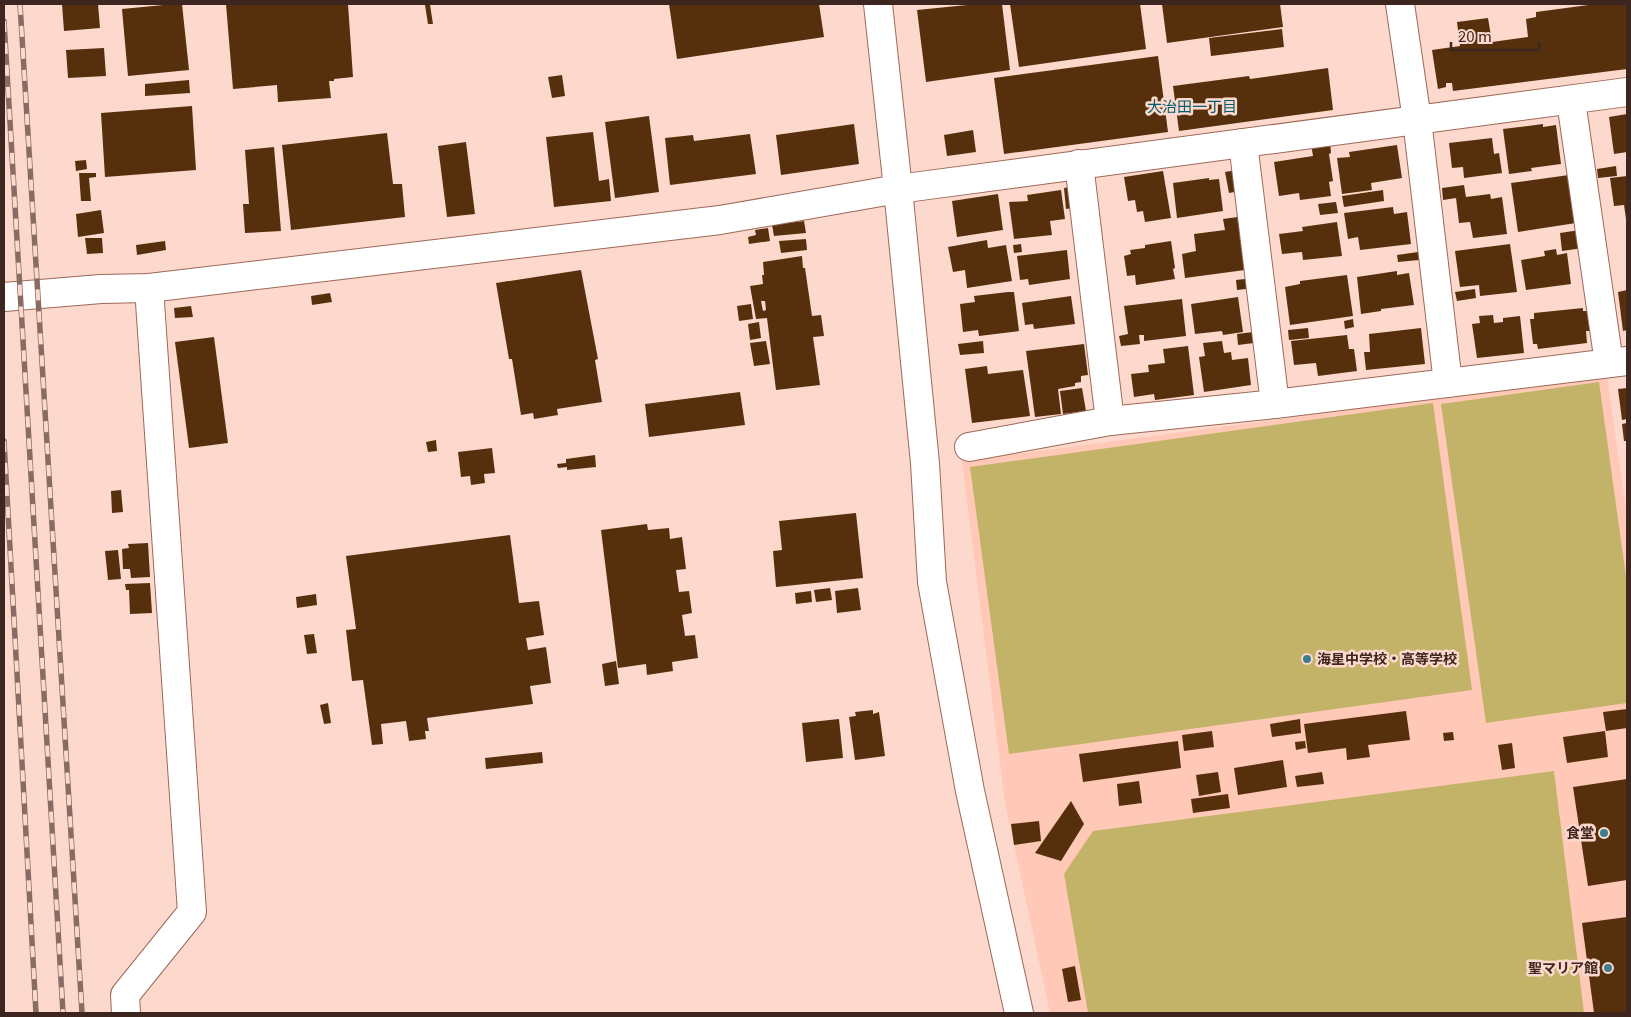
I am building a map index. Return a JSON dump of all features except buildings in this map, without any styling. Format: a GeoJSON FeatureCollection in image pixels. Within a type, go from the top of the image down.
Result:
{"type":"FeatureCollection","features":[{"type":"Feature","properties":{"kind":"street"},"geometry":{"type":"LineString","coordinates":[[878,4],[925,463],[932,582],[970,791],[1020,1013]]}},
{"type":"Feature","properties":{"kind":"street"},"geometry":{"type":"LineString","coordinates":[[1400,4],[1417,120],[1448,383]]}},
{"type":"Feature","properties":{"kind":"street"},"geometry":{"type":"LineString","coordinates":[[4,297],[101,289],[150,288],[720,220],[898,189],[1571,101],[1627,92]]}},
{"type":"Feature","properties":{"kind":"street"},"geometry":{"type":"LineString","coordinates":[[969,447],[1110,421],[1275,404],[1618,362],[1571,101]]}},
{"type":"Feature","properties":{"kind":"street"},"geometry":{"type":"LineString","coordinates":[[1243,143],[1275,404]]}},
{"type":"Feature","properties":{"kind":"street"},"geometry":{"type":"LineString","coordinates":[[1080,164],[1110,421]]}},
{"type":"Feature","properties":{"kind":"street"},"geometry":{"type":"LineString","coordinates":[[126,1013],[125,995],[192,912],[150,288]]}},
{"type":"Feature","properties":{"kind":"shaded area","name":"海星中学校・高等学校"},"geometry":{"type":"Polygon","coordinates":[[[1607,376],[1627,516],[1627,1013],[1050,1013],[1005,803],[962,461],[1607,376]]]}},
{"type":"Feature","properties":{"kind":"shaded area"},"geometry":{"type":"Polygon","coordinates":[[[1599,382],[1627,584],[1627,703],[1486,723],[1441,404],[1599,382]]]}},
{"type":"Feature","properties":{"kind":"shaded area"},"geometry":{"type":"Polygon","coordinates":[[[1433,403],[1472,690],[1009,754],[970,467],[1433,403]]]}},
{"type":"Feature","properties":{"kind":"shaded area"},"geometry":{"type":"Polygon","coordinates":[[[1554,771],[1584,1013],[1088,1013],[1064,874],[1093,831],[1554,771]]]}},
{"type":"Feature","properties":{"kind":"railway"},"geometry":{"type":"LineString","coordinates":[[20,4],[82,1013]]}},
{"type":"Feature","properties":{"kind":"railway"},"geometry":{"type":"LineString","coordinates":[[4,21],[63,1013]]}},
{"type":"Feature","properties":{"kind":"railway"},"geometry":{"type":"LineString","coordinates":[[4,441],[36,1013]]}},
{"type":"Feature","properties":{"kind":"place","name":"海星中学校・高等学校"},"geometry":{"type":"Point","coordinates":[1307,659]}},
{"type":"Feature","properties":{"kind":"place","name":"食堂"},"geometry":{"type":"Point","coordinates":[1604,833]}},
{"type":"Feature","properties":{"kind":"place","name":"聖マリア館"},"geometry":{"type":"Point","coordinates":[1608,968]}},
{"type":"Feature","properties":{"kind":"district","name":"大治田一丁目"},"geometry":{"type":"Point","coordinates":[1192,107]}}]}
